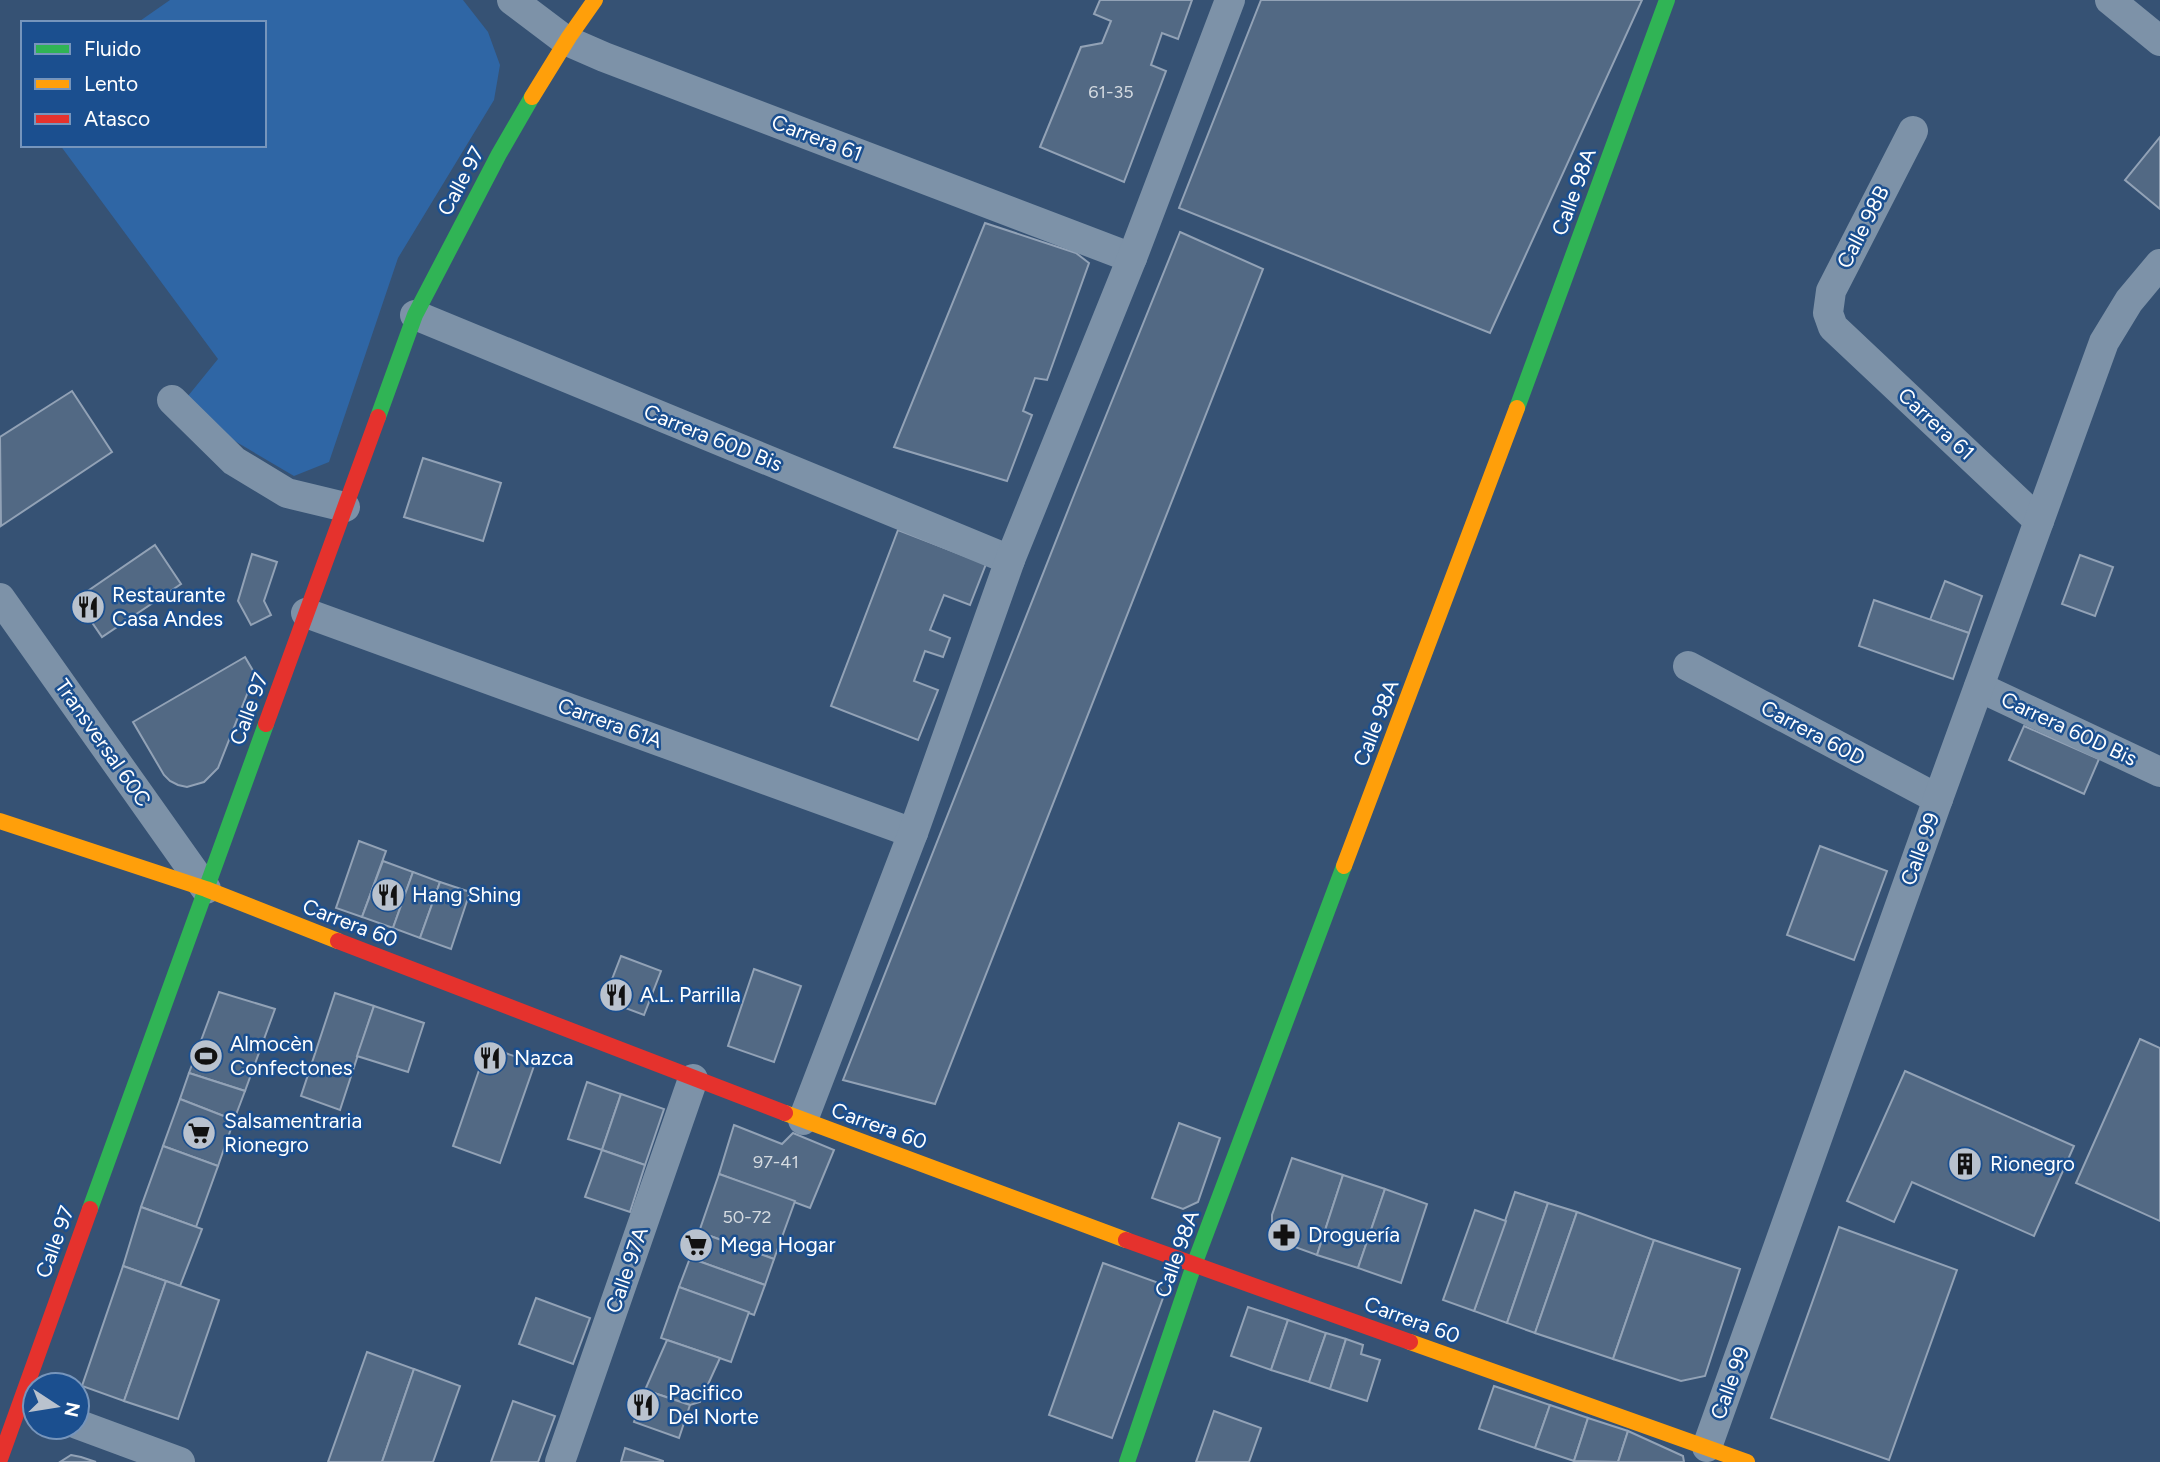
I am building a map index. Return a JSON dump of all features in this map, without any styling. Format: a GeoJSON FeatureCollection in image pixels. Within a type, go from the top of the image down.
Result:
{"type":"FeatureCollection","features":[{"type":"Feature","properties":{"kind":"street","name":"Carrera 61"},"geometry":{"type":"LineString","coordinates":[[512,0],[565,40],[604,57],[1132,258]]}},
{"type":"Feature","properties":{"kind":"street","name":"Calle 97"},"geometry":{"type":"LineString","coordinates":[[33,1371],[415,315],[499,153],[565,40],[595,0]]}},
{"type":"Feature","properties":{"kind":"street"},"geometry":{"type":"LineString","coordinates":[[803,1120],[913,833],[1010,560],[1132,258],[1230,0]]}},
{"type":"Feature","properties":{"kind":"street","name":"Calle 98A"},"geometry":{"type":"LineString","coordinates":[[1127,1462],[1194,1265],[1667,0]]}},
{"type":"Feature","properties":{"kind":"street"},"geometry":{"type":"LineString","coordinates":[[2110,0],[2160,41]]}},
{"type":"Feature","properties":{"kind":"street","name":"Calle 98B"},"geometry":{"type":"LineString","coordinates":[[1833,327],[1828,313],[1831,291],[1913,131]]}},
{"type":"Feature","properties":{"kind":"street","name":"Calle 99"},"geometry":{"type":"LineString","coordinates":[[1707,1447],[2104,342],[2129,301],[2160,264]]}},
{"type":"Feature","properties":{"kind":"street","name":"Carrera 60D Bis"},"geometry":{"type":"LineString","coordinates":[[415,315],[1010,560]]}},
{"type":"Feature","properties":{"kind":"street","name":"Carrera 61"},"geometry":{"type":"LineString","coordinates":[[1833,327],[2039,521]]}},
{"type":"Feature","properties":{"kind":"street"},"geometry":{"type":"LineString","coordinates":[[172,400],[234,461],[287,493],[345,507]]}},
{"type":"Feature","properties":{"kind":"street","name":"Transversal 60C"},"geometry":{"type":"LineString","coordinates":[[0,597],[206,889]]}},
{"type":"Feature","properties":{"kind":"street","name":"Carrera 61A"},"geometry":{"type":"LineString","coordinates":[[306,613],[913,833]]}},
{"type":"Feature","properties":{"kind":"street","name":"Carrera 60D"},"geometry":{"type":"LineString","coordinates":[[1688,666],[1938,799]]}},
{"type":"Feature","properties":{"kind":"street","name":"Carrera 60D Bis"},"geometry":{"type":"LineString","coordinates":[[1979,687],[2160,772]]}},
{"type":"Feature","properties":{"kind":"street","name":"Carrera 60"},"geometry":{"type":"LineString","coordinates":[[0,821],[206,889],[803,1120],[1194,1265],[1747,1462]]}},
{"type":"Feature","properties":{"kind":"street","name":"Calle 97A"},"geometry":{"type":"LineString","coordinates":[[560,1462],[693,1079]]}},
{"type":"Feature","properties":{"kind":"street","name":"Calle 97"},"geometry":{"type":"LineString","coordinates":[[0,1459],[21,1404]]}},
{"type":"Feature","properties":{"kind":"street"},"geometry":{"type":"LineString","coordinates":[[91,1429],[180,1462]]}},
{"type":"Feature","properties":{"kind":"shaded area"},"geometry":{"type":"Polygon","coordinates":[[[170,0],[463,0],[488,32],[500,65],[494,100],[398,258],[329,462],[294,476],[233,440],[188,396],[218,359],[61,147],[266,147],[266,21],[140,21],[170,0]]]}},
{"type":"Feature","properties":{"kind":"building"},"geometry":{"type":"Polygon","coordinates":[[[1100,0],[1192,0],[1178,39],[1162,33],[1151,65],[1166,71],[1124,182],[1040,147],[1081,47],[1102,43],[1111,21],[1094,14],[1100,0]]]}},
{"type":"Feature","properties":{"kind":"building"},"geometry":{"type":"Polygon","coordinates":[[[1261,0],[1642,0],[1490,333],[1179,208],[1261,0]]]}},
{"type":"Feature","properties":{"kind":"building"},"geometry":{"type":"Polygon","coordinates":[[[2160,137],[2160,209],[2125,180],[2160,137]]]}},
{"type":"Feature","properties":{"kind":"building"},"geometry":{"type":"Polygon","coordinates":[[[985,223],[1076,253],[1089,263],[1047,380],[1035,378],[1023,411],[1032,415],[1007,481],[894,447],[985,223]]]}},
{"type":"Feature","properties":{"kind":"building"},"geometry":{"type":"Polygon","coordinates":[[[1180,232],[1263,269],[935,1104],[843,1080],[1076,490],[1180,232]]]}},
{"type":"Feature","properties":{"kind":"building"},"geometry":{"type":"Polygon","coordinates":[[[72,391],[112,452],[1,526],[0,437],[72,391]]]}},
{"type":"Feature","properties":{"kind":"building"},"geometry":{"type":"Polygon","coordinates":[[[423,458],[501,483],[483,541],[404,517],[423,458]]]}},
{"type":"Feature","properties":{"kind":"building"},"geometry":{"type":"Polygon","coordinates":[[[898,530],[986,564],[970,605],[944,595],[930,630],[950,638],[943,657],[925,651],[914,681],[938,690],[918,740],[831,706],[898,530]]]}},
{"type":"Feature","properties":{"kind":"building"},"geometry":{"type":"Polygon","coordinates":[[[155,545],[181,584],[102,637],[76,599],[155,545]]]}},
{"type":"Feature","properties":{"kind":"building"},"geometry":{"type":"Polygon","coordinates":[[[252,554],[277,562],[264,601],[271,615],[251,625],[238,601],[252,554]]]}},
{"type":"Feature","properties":{"kind":"building"},"geometry":{"type":"Polygon","coordinates":[[[2080,555],[2113,567],[2095,616],[2062,604],[2080,555]]]}},
{"type":"Feature","properties":{"kind":"building"},"geometry":{"type":"Polygon","coordinates":[[[1945,581],[1982,596],[1969,633],[1930,620],[1945,581]]]}},
{"type":"Feature","properties":{"kind":"building"},"geometry":{"type":"Polygon","coordinates":[[[1874,600],[1969,633],[1953,679],[1859,646],[1874,600]]]}},
{"type":"Feature","properties":{"kind":"building"},"geometry":{"type":"Polygon","coordinates":[[[245,657],[255,674],[218,768],[204,782],[187,787],[170,781],[133,722],[245,657]]]}},
{"type":"Feature","properties":{"kind":"building"},"geometry":{"type":"Polygon","coordinates":[[[2024,726],[2099,759],[2084,794],[2009,760],[2024,726]]]}},
{"type":"Feature","properties":{"kind":"building"},"geometry":{"type":"Polygon","coordinates":[[[359,841],[386,851],[362,917],[336,908],[359,841]]]}},
{"type":"Feature","properties":{"kind":"building"},"geometry":{"type":"Polygon","coordinates":[[[1820,846],[1887,871],[1854,960],[1787,935],[1820,846]]]}},
{"type":"Feature","properties":{"kind":"building","name":"Hang Shing"},"geometry":{"type":"Polygon","coordinates":[[[383,861],[413,872],[393,928],[362,917],[383,861]]]}},
{"type":"Feature","properties":{"kind":"building"},"geometry":{"type":"Polygon","coordinates":[[[413,872],[440,882],[420,938],[393,928],[413,872]]]}},
{"type":"Feature","properties":{"kind":"building"},"geometry":{"type":"Polygon","coordinates":[[[440,882],[470,892],[451,949],[420,938],[440,882]]]}},
{"type":"Feature","properties":{"kind":"building"},"geometry":{"type":"Polygon","coordinates":[[[621,956],[661,971],[644,1015],[604,1000],[621,956]]]}},
{"type":"Feature","properties":{"kind":"building"},"geometry":{"type":"Polygon","coordinates":[[[754,969],[801,986],[774,1062],[728,1046],[754,969]]]}},
{"type":"Feature","properties":{"kind":"building"},"geometry":{"type":"Polygon","coordinates":[[[219,992],[275,1009],[245,1091],[189,1073],[219,992]]]}},
{"type":"Feature","properties":{"kind":"building"},"geometry":{"type":"Polygon","coordinates":[[[335,993],[374,1006],[340,1110],[301,1096],[335,993]]]}},
{"type":"Feature","properties":{"kind":"building"},"geometry":{"type":"Polygon","coordinates":[[[374,1006],[424,1023],[408,1072],[357,1056],[374,1006]]]}},
{"type":"Feature","properties":{"kind":"building"},"geometry":{"type":"Polygon","coordinates":[[[2140,1039],[2160,1048],[2160,1221],[2076,1183],[2140,1039]]]}},
{"type":"Feature","properties":{"kind":"building"},"geometry":{"type":"Polygon","coordinates":[[[487,1047],[535,1063],[500,1163],[453,1146],[487,1047]]]}},
{"type":"Feature","properties":{"kind":"building","name":"Rionegro"},"geometry":{"type":"Polygon","coordinates":[[[1905,1071],[2074,1146],[2034,1236],[1912,1182],[1894,1222],[1847,1201],[1905,1071]]]}},
{"type":"Feature","properties":{"kind":"building"},"geometry":{"type":"Polygon","coordinates":[[[189,1073],[245,1091],[234,1120],[180,1099],[189,1073]]]}},
{"type":"Feature","properties":{"kind":"building"},"geometry":{"type":"Polygon","coordinates":[[[587,1082],[621,1094],[602,1150],[568,1139],[587,1082]]]}},
{"type":"Feature","properties":{"kind":"building"},"geometry":{"type":"Polygon","coordinates":[[[621,1094],[664,1109],[645,1165],[602,1150],[621,1094]]]}},
{"type":"Feature","properties":{"kind":"building","name":"Salsamentraria Rionegro"},"geometry":{"type":"Polygon","coordinates":[[[180,1099],[234,1120],[218,1166],[163,1146],[180,1099]]]}},
{"type":"Feature","properties":{"kind":"building"},"geometry":{"type":"Polygon","coordinates":[[[1179,1123],[1220,1138],[1198,1202],[1183,1209],[1152,1198],[1179,1123]]]}},
{"type":"Feature","properties":{"kind":"building"},"geometry":{"type":"Polygon","coordinates":[[[734,1125],[782,1144],[793,1133],[834,1150],[810,1208],[719,1174],[734,1125]]]}},
{"type":"Feature","properties":{"kind":"building"},"geometry":{"type":"Polygon","coordinates":[[[163,1146],[218,1166],[196,1227],[141,1207],[163,1146]]]}},
{"type":"Feature","properties":{"kind":"building"},"geometry":{"type":"Polygon","coordinates":[[[602,1150],[645,1165],[630,1212],[585,1197],[602,1150]]]}},
{"type":"Feature","properties":{"kind":"building"},"geometry":{"type":"Polygon","coordinates":[[[1292,1158],[1343,1175],[1317,1255],[1281,1242],[1272,1226],[1272,1215],[1292,1158]]]}},
{"type":"Feature","properties":{"kind":"building"},"geometry":{"type":"Polygon","coordinates":[[[719,1174],[795,1201],[774,1259],[699,1232],[719,1174]]]}},
{"type":"Feature","properties":{"kind":"building"},"geometry":{"type":"Polygon","coordinates":[[[1343,1175],[1385,1189],[1358,1268],[1317,1255],[1343,1175]]]}},
{"type":"Feature","properties":{"kind":"building"},"geometry":{"type":"Polygon","coordinates":[[[1385,1189],[1427,1204],[1401,1283],[1358,1268],[1385,1189]]]}},
{"type":"Feature","properties":{"kind":"building"},"geometry":{"type":"Polygon","coordinates":[[[1515,1192],[1548,1203],[1507,1323],[1474,1311],[1515,1192]]]}},
{"type":"Feature","properties":{"kind":"building"},"geometry":{"type":"Polygon","coordinates":[[[1548,1203],[1577,1212],[1535,1333],[1507,1323],[1548,1203]]]}},
{"type":"Feature","properties":{"kind":"building"},"geometry":{"type":"Polygon","coordinates":[[[141,1207],[202,1229],[180,1286],[123,1266],[141,1207]]]}},
{"type":"Feature","properties":{"kind":"building"},"geometry":{"type":"Polygon","coordinates":[[[1475,1210],[1506,1221],[1474,1311],[1443,1300],[1475,1210]]]}},
{"type":"Feature","properties":{"kind":"building"},"geometry":{"type":"Polygon","coordinates":[[[1577,1212],[1654,1240],[1613,1359],[1535,1333],[1577,1212]]]}},
{"type":"Feature","properties":{"kind":"building"},"geometry":{"type":"Polygon","coordinates":[[[1839,1227],[1957,1270],[1889,1460],[1771,1418],[1839,1227]]]}},
{"type":"Feature","properties":{"kind":"building"},"geometry":{"type":"Polygon","coordinates":[[[699,1232],[774,1259],[765,1285],[690,1258],[699,1232]]]}},
{"type":"Feature","properties":{"kind":"building"},"geometry":{"type":"Polygon","coordinates":[[[1654,1240],[1740,1269],[1705,1376],[1681,1381],[1613,1359],[1654,1240]]]}},
{"type":"Feature","properties":{"kind":"building"},"geometry":{"type":"Polygon","coordinates":[[[690,1258],[765,1285],[754,1315],[679,1287],[690,1258]]]}},
{"type":"Feature","properties":{"kind":"building"},"geometry":{"type":"Polygon","coordinates":[[[1103,1263],[1156,1282],[1164,1295],[1112,1438],[1049,1415],[1103,1263]]]}},
{"type":"Feature","properties":{"kind":"building"},"geometry":{"type":"Polygon","coordinates":[[[123,1266],[166,1281],[124,1401],[91,1389],[91,1371],[87,1371],[123,1266]]]}},
{"type":"Feature","properties":{"kind":"building"},"geometry":{"type":"Polygon","coordinates":[[[166,1281],[219,1300],[178,1419],[124,1401],[166,1281]]]}},
{"type":"Feature","properties":{"kind":"building"},"geometry":{"type":"Polygon","coordinates":[[[679,1287],[749,1312],[731,1362],[661,1338],[679,1287]]]}},
{"type":"Feature","properties":{"kind":"building"},"geometry":{"type":"Polygon","coordinates":[[[536,1298],[590,1318],[573,1364],[519,1344],[536,1298]]]}},
{"type":"Feature","properties":{"kind":"building"},"geometry":{"type":"Polygon","coordinates":[[[1248,1307],[1288,1320],[1271,1370],[1231,1356],[1248,1307]]]}},
{"type":"Feature","properties":{"kind":"building"},"geometry":{"type":"Polygon","coordinates":[[[1288,1320],[1326,1333],[1309,1382],[1271,1370],[1288,1320]]]}},
{"type":"Feature","properties":{"kind":"building"},"geometry":{"type":"Polygon","coordinates":[[[1326,1333],[1346,1339],[1330,1389],[1309,1382],[1326,1333]]]}},
{"type":"Feature","properties":{"kind":"building"},"geometry":{"type":"Polygon","coordinates":[[[1346,1339],[1363,1345],[1361,1354],[1380,1360],[1367,1401],[1330,1389],[1346,1339]]]}},
{"type":"Feature","properties":{"kind":"building"},"geometry":{"type":"Polygon","coordinates":[[[667,1340],[720,1358],[700,1402],[690,1405],[645,1390],[667,1340]]]}},
{"type":"Feature","properties":{"kind":"building"},"geometry":{"type":"Polygon","coordinates":[[[367,1352],[414,1369],[382,1462],[328,1462],[367,1352]]]}},
{"type":"Feature","properties":{"kind":"building"},"geometry":{"type":"Polygon","coordinates":[[[414,1369],[460,1386],[433,1462],[382,1462],[414,1369]]]}},
{"type":"Feature","properties":{"kind":"building"},"geometry":{"type":"Polygon","coordinates":[[[1494,1386],[1550,1405],[1535,1448],[1479,1429],[1494,1386]]]}},
{"type":"Feature","properties":{"kind":"building"},"geometry":{"type":"Polygon","coordinates":[[[645,1390],[690,1405],[679,1438],[634,1422],[645,1390]]]}},
{"type":"Feature","properties":{"kind":"building"},"geometry":{"type":"Polygon","coordinates":[[[513,1401],[555,1416],[538,1462],[491,1462],[513,1401]]]}},
{"type":"Feature","properties":{"kind":"building"},"geometry":{"type":"Polygon","coordinates":[[[1550,1405],[1588,1418],[1574,1461],[1535,1448],[1550,1405]]]}},
{"type":"Feature","properties":{"kind":"building"},"geometry":{"type":"Polygon","coordinates":[[[1214,1411],[1261,1428],[1249,1462],[1196,1462],[1214,1411]]]}},
{"type":"Feature","properties":{"kind":"building"},"geometry":{"type":"Polygon","coordinates":[[[1588,1418],[1628,1431],[1618,1462],[1574,1461],[1588,1418]]]}},
{"type":"Feature","properties":{"kind":"building"},"geometry":{"type":"Polygon","coordinates":[[[1628,1431],[1683,1456],[1684,1462],[1618,1462],[1628,1431]]]}},
{"type":"Feature","properties":{"kind":"building"},"geometry":{"type":"Polygon","coordinates":[[[625,1448],[663,1461],[663,1462],[621,1462],[625,1448]]]}},
{"type":"Feature","properties":{"kind":"building"},"geometry":{"type":"Polygon","coordinates":[[[71,1455],[81,1457],[96,1462],[60,1462],[71,1455]]]}},
{"type":"Feature","properties":{"kind":"traffic: fast"},"geometry":{"type":"LineString","coordinates":[[1517,408],[1667,0]]}},
{"type":"Feature","properties":{"kind":"traffic: fast"},"geometry":{"type":"LineString","coordinates":[[378,417],[415,315],[499,154],[532,97]]}},
{"type":"Feature","properties":{"kind":"traffic: fast"},"geometry":{"type":"LineString","coordinates":[[90,1209],[266,724]]}},
{"type":"Feature","properties":{"kind":"traffic: fast"},"geometry":{"type":"LineString","coordinates":[[1127,1462],[1194,1265],[1344,866]]}},
{"type":"Feature","properties":{"kind":"traffic: slow"},"geometry":{"type":"LineString","coordinates":[[532,97],[595,0]]}},
{"type":"Feature","properties":{"kind":"traffic: slow"},"geometry":{"type":"LineString","coordinates":[[1344,866],[1517,408]]}},
{"type":"Feature","properties":{"kind":"traffic: slow"},"geometry":{"type":"LineString","coordinates":[[0,821],[206,889],[338,941]]}},
{"type":"Feature","properties":{"kind":"traffic: slow"},"geometry":{"type":"LineString","coordinates":[[785,1113],[1126,1240]]}},
{"type":"Feature","properties":{"kind":"traffic: slow"},"geometry":{"type":"LineString","coordinates":[[1410,1342],[1747,1462]]}},
{"type":"Feature","properties":{"kind":"traffic: jam"},"geometry":{"type":"LineString","coordinates":[[266,724],[378,417]]}},
{"type":"Feature","properties":{"kind":"traffic: jam"},"geometry":{"type":"LineString","coordinates":[[338,941],[785,1113]]}},
{"type":"Feature","properties":{"kind":"traffic: jam"},"geometry":{"type":"LineString","coordinates":[[0,1459],[90,1209]]}},
{"type":"Feature","properties":{"kind":"traffic: jam"},"geometry":{"type":"LineString","coordinates":[[1126,1240],[1410,1342]]}},
{"type":"Feature","properties":{"kind":"place","name":"Restaurante Casa Andes"},"geometry":{"type":"Point","coordinates":[88,607]}},
{"type":"Feature","properties":{"kind":"place","name":"Hang Shing"},"geometry":{"type":"Point","coordinates":[388,895]}},
{"type":"Feature","properties":{"kind":"place","name":"A.L. Parrilla"},"geometry":{"type":"Point","coordinates":[616,995]}},
{"type":"Feature","properties":{"kind":"place","name":"Almocèn Confectones"},"geometry":{"type":"Point","coordinates":[206,1056]}},
{"type":"Feature","properties":{"kind":"place","name":"Nazca"},"geometry":{"type":"Point","coordinates":[490,1058]}},
{"type":"Feature","properties":{"kind":"place","name":"Salsamentraria Rionegro"},"geometry":{"type":"Point","coordinates":[199,1133]}},
{"type":"Feature","properties":{"kind":"place","name":"Rionegro"},"geometry":{"type":"Point","coordinates":[1965,1164]}},
{"type":"Feature","properties":{"kind":"place","name":"Droguería"},"geometry":{"type":"Point","coordinates":[1284,1235]}},
{"type":"Feature","properties":{"kind":"place","name":"Mega Hogar"},"geometry":{"type":"Point","coordinates":[696,1245]}},
{"type":"Feature","properties":{"kind":"place","name":"Pacifico Del Norte"},"geometry":{"type":"Point","coordinates":[643,1405]}}]}
